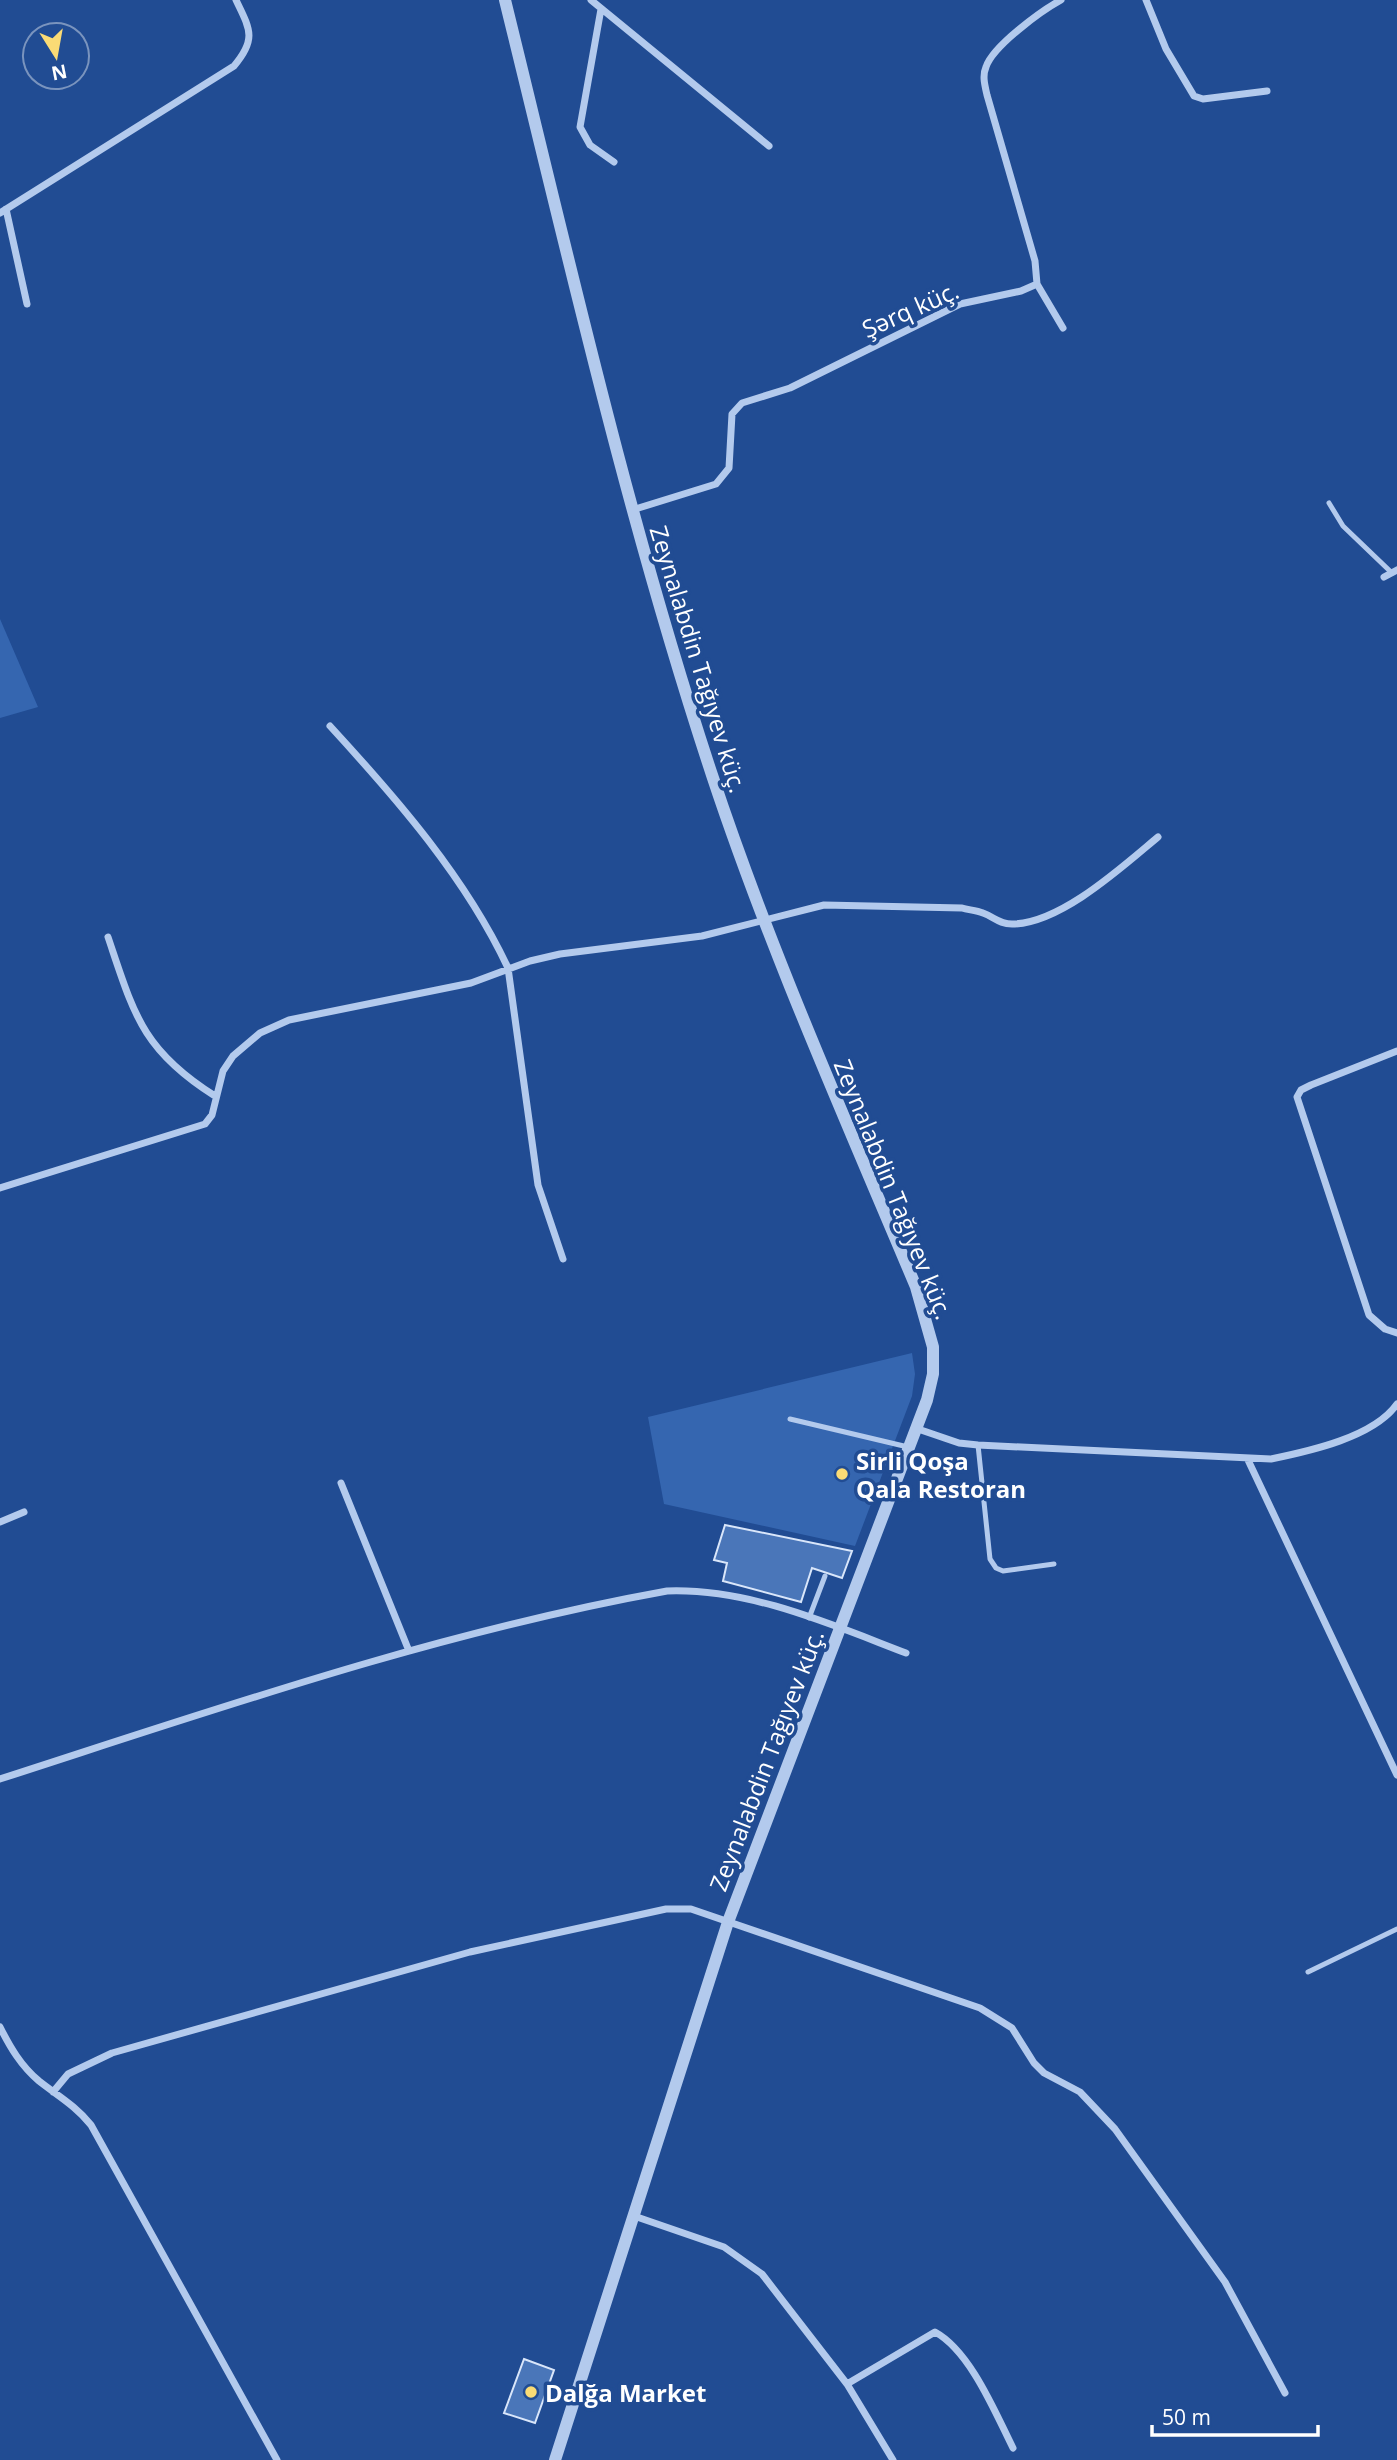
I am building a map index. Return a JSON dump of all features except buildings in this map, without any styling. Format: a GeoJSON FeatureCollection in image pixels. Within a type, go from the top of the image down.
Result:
{"type":"FeatureCollection","features":[{"type":"Feature","properties":{"kind":"street"},"geometry":{"type":"LineString","coordinates":[[27,304],[3,211],[234,66],[250,43],[249,26],[236,0]]}},
{"type":"Feature","properties":{"kind":"street","name":"Zeynalabdin Tağıyev küç."},"geometry":{"type":"LineString","coordinates":[[505,0],[632,510],[673,655],[762,919],[927,1319],[933,1348],[933,1374],[918,1429],[838,1628],[728,1922],[555,2460]]}},
{"type":"Feature","properties":{"kind":"street"},"geometry":{"type":"LineString","coordinates":[[591,0],[769,146]]}},
{"type":"Feature","properties":{"kind":"street"},"geometry":{"type":"LineString","coordinates":[[1061,0],[1047,8],[997,50],[984,70],[987,95],[1035,261],[1037,284],[1063,328]]}},
{"type":"Feature","properties":{"kind":"street"},"geometry":{"type":"LineString","coordinates":[[1146,0],[1166,49],[1194,96],[1216,99],[1267,91]]}},
{"type":"Feature","properties":{"kind":"street"},"geometry":{"type":"LineString","coordinates":[[600,9],[579,127],[590,145],[614,162]]}},
{"type":"Feature","properties":{"kind":"street","name":"Şərq küç."},"geometry":{"type":"LineString","coordinates":[[632,510],[716,484],[724,477],[729,468],[732,414],[742,403],[790,388],[960,304],[1021,291],[1037,284]]}},
{"type":"Feature","properties":{"kind":"street"},"geometry":{"type":"LineString","coordinates":[[1384,577],[1394,571]]}},
{"type":"Feature","properties":{"kind":"street"},"geometry":{"type":"LineString","coordinates":[[330,726],[396,799],[438,856],[497,945],[508,968],[538,1185],[563,1259]]}},
{"type":"Feature","properties":{"kind":"street"},"geometry":{"type":"LineString","coordinates":[[0,1188],[191,1131],[205,1124],[212,1115],[223,1071],[233,1056],[260,1033],[289,1020],[471,983],[508,968],[560,954],[702,936],[824,905],[961,908],[982,912],[1000,923],[1030,922],[1047,917],[1113,874],[1158,837]]}},
{"type":"Feature","properties":{"kind":"street"},"geometry":{"type":"LineString","coordinates":[[108,937],[143,1030],[160,1055],[182,1076],[215,1096]]}},
{"type":"Feature","properties":{"kind":"street"},"geometry":{"type":"LineString","coordinates":[[1397,1051],[1311,1085],[1301,1090],[1297,1097],[1369,1315],[1385,1329],[1397,1333]]}},
{"type":"Feature","properties":{"kind":"street"},"geometry":{"type":"LineString","coordinates":[[918,1429],[958,1443],[978,1445],[1199,1455],[1248,1460],[1303,1452],[1376,1426],[1388,1417],[1397,1404]]}},
{"type":"Feature","properties":{"kind":"street"},"geometry":{"type":"LineString","coordinates":[[1248,1460],[1397,1775]]}},
{"type":"Feature","properties":{"kind":"street"},"geometry":{"type":"LineString","coordinates":[[341,1483],[409,1651]]}},
{"type":"Feature","properties":{"kind":"street"},"geometry":{"type":"LineString","coordinates":[[0,1522],[24,1512]]}},
{"type":"Feature","properties":{"kind":"street"},"geometry":{"type":"LineString","coordinates":[[0,1779],[331,1673],[409,1651],[667,1591],[695,1590],[730,1595],[809,1618],[906,1653]]}},
{"type":"Feature","properties":{"kind":"street"},"geometry":{"type":"LineString","coordinates":[[54,2092],[68,2074],[112,2053],[470,1952],[666,1909],[691,1909],[980,2008],[1013,2028],[1034,2063],[1044,2073],[1080,2092],[1115,2129],[1225,2282],[1284,2393]]}},
{"type":"Feature","properties":{"kind":"street"},"geometry":{"type":"LineString","coordinates":[[0,2026],[21,2062],[54,2092],[78,2109],[91,2125],[277,2460]]}},
{"type":"Feature","properties":{"kind":"street"},"geometry":{"type":"LineString","coordinates":[[634,2216],[677,2228],[724,2246],[762,2274],[847,2384],[893,2460]]}},
{"type":"Feature","properties":{"kind":"street"},"geometry":{"type":"LineString","coordinates":[[847,2384],[934,2332],[946,2338],[958,2353],[989,2400],[1013,2448]]}},
{"type":"Feature","properties":{"kind":"lane"},"geometry":{"type":"LineString","coordinates":[[1329,503],[1343,526],[1394,571]]}},
{"type":"Feature","properties":{"kind":"lane"},"geometry":{"type":"LineString","coordinates":[[790,1419],[911,1447]]}},
{"type":"Feature","properties":{"kind":"lane"},"geometry":{"type":"LineString","coordinates":[[978,1445],[990,1559],[996,1568],[1003,1571],[1054,1564]]}},
{"type":"Feature","properties":{"kind":"lane"},"geometry":{"type":"LineString","coordinates":[[809,1618],[825,1576]]}},
{"type":"Feature","properties":{"kind":"lane"},"geometry":{"type":"LineString","coordinates":[[1308,1972],[1397,1929]]}},
{"type":"Feature","properties":{"kind":"shaded area"},"geometry":{"type":"Polygon","coordinates":[[[0,619],[38,707],[0,718],[0,619]]]}},
{"type":"Feature","properties":{"kind":"shaded area"},"geometry":{"type":"Polygon","coordinates":[[[912,1353],[915,1374],[912,1396],[855,1546],[664,1504],[648,1417],[912,1353]]]}},
{"type":"Feature","properties":{"kind":"place","name":"Sirli Qoşa Qala Restoran"},"geometry":{"type":"Point","coordinates":[842,1474]}},
{"type":"Feature","properties":{"kind":"place","name":"Dalğa Market"},"geometry":{"type":"Point","coordinates":[531,2392]}}]}
